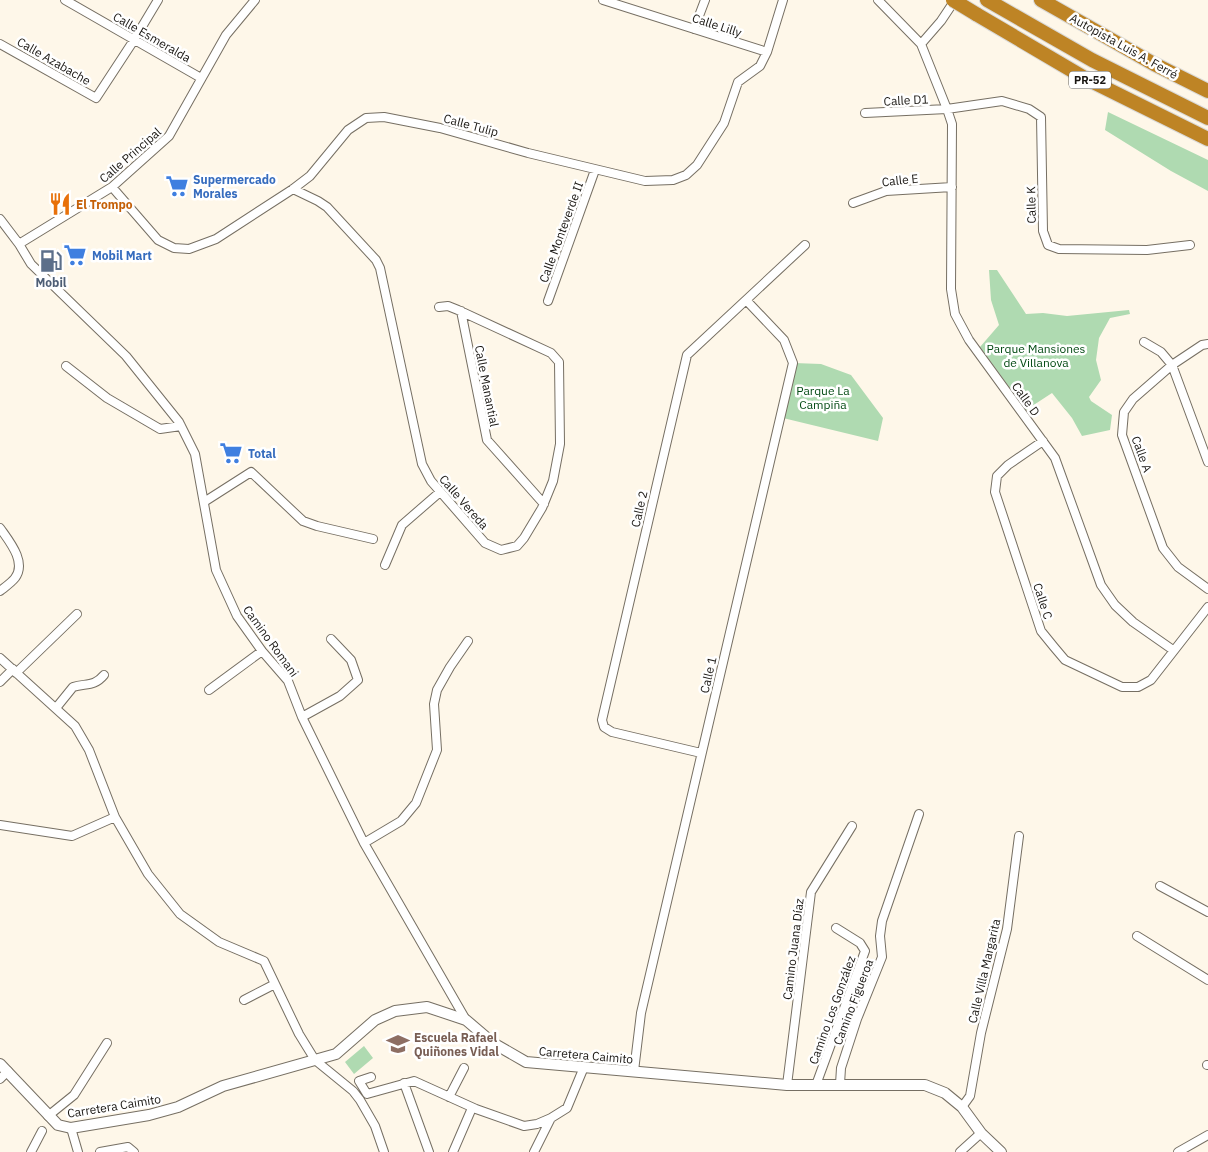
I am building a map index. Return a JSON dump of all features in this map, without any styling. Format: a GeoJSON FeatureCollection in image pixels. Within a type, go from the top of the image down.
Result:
{"type":"FeatureCollection","features":[{"type":"Feature","properties":{"kind":"highway","name":"PR-52"},"geometry":{"type":"LineString","coordinates":[[954,0],[1084,77],[1208,139]]}},
{"type":"Feature","properties":{"kind":"highway"},"geometry":{"type":"LineString","coordinates":[[988,0],[1092,60],[1208,118]]}},
{"type":"Feature","properties":{"kind":"highway","name":"Autopista Luis A. Ferré"},"geometry":{"type":"LineString","coordinates":[[1040,0],[1154,64],[1208,91]]}},
{"type":"Feature","properties":{"kind":"highway"},"geometry":{"type":"LineString","coordinates":[[1154,64],[1208,80]]}},
{"type":"Feature","properties":{"kind":"street","name":"Calle Esmeralda"},"geometry":{"type":"LineString","coordinates":[[65,0],[201,78]]}},
{"type":"Feature","properties":{"kind":"street"},"geometry":{"type":"LineString","coordinates":[[134,40],[158,0]]}},
{"type":"Feature","properties":{"kind":"street","name":"Calle Principal"},"geometry":{"type":"LineString","coordinates":[[19,244],[112,187],[170,136],[226,35],[255,0]]}},
{"type":"Feature","properties":{"kind":"street","name":"Calle Lilly"},"geometry":{"type":"LineString","coordinates":[[603,0],[624,3],[694,30],[767,52]]}},
{"type":"Feature","properties":{"kind":"street"},"geometry":{"type":"LineString","coordinates":[[694,30],[705,0]]}},
{"type":"Feature","properties":{"kind":"street","name":"Calle Tulip"},"geometry":{"type":"LineString","coordinates":[[112,187],[158,240],[174,248],[189,249],[216,239],[293,189],[310,176],[348,130],[366,118],[384,117],[440,128],[645,182],[673,180],[686,174],[697,165],[724,123],[738,82],[760,66],[767,52],[783,0]]}},
{"type":"Feature","properties":{"kind":"street"},"geometry":{"type":"LineString","coordinates":[[878,0],[921,44],[941,21],[954,0]]}},
{"type":"Feature","properties":{"kind":"street","name":"Calle Azabache"},"geometry":{"type":"LineString","coordinates":[[0,44],[96,98],[134,40]]}},
{"type":"Feature","properties":{"kind":"street","name":"Calle D"},"geometry":{"type":"LineString","coordinates":[[921,44],[952,124],[950,289],[955,314],[969,340],[1055,458],[1101,585],[1114,605],[1133,622],[1173,650]]}},
{"type":"Feature","properties":{"kind":"street","name":"Calle K"},"geometry":{"type":"LineString","coordinates":[[947,109],[1002,101],[1029,109],[1041,117],[1043,231],[1048,245],[1059,249],[1147,250],[1190,245]]}},
{"type":"Feature","properties":{"kind":"street","name":"Calle D1"},"geometry":{"type":"LineString","coordinates":[[865,113],[947,109]]}},
{"type":"Feature","properties":{"kind":"street","name":"Calle Monteverde II"},"geometry":{"type":"LineString","coordinates":[[548,301],[595,170]]}},
{"type":"Feature","properties":{"kind":"street","name":"Calle E"},"geometry":{"type":"LineString","coordinates":[[853,202],[886,191],[952,187]]}},
{"type":"Feature","properties":{"kind":"street","name":"Calle Vereda"},"geometry":{"type":"LineString","coordinates":[[293,189],[327,207],[376,260],[380,268],[422,464],[431,481],[485,544],[501,550],[517,546],[524,538],[544,504],[553,481],[560,444],[559,362],[551,353],[461,311],[448,306],[439,306]]}},
{"type":"Feature","properties":{"kind":"street","name":"Camino Romani"},"geometry":{"type":"LineString","coordinates":[[0,219],[31,264],[126,356],[181,426],[194,454],[216,570],[237,616],[262,651],[288,681],[302,717],[364,843],[466,1020]]}},
{"type":"Feature","properties":{"kind":"street","name":"Calle 2"},"geometry":{"type":"LineString","coordinates":[[701,753],[612,732],[604,727],[602,720],[686,355],[805,245]]}},
{"type":"Feature","properties":{"kind":"street","name":"Calle 1"},"geometry":{"type":"LineString","coordinates":[[634,1071],[641,1013],[793,363],[784,340],[746,300]]}},
{"type":"Feature","properties":{"kind":"street","name":"Calle Manantial"},"geometry":{"type":"LineString","coordinates":[[461,311],[487,440],[544,504]]}},
{"type":"Feature","properties":{"kind":"street"},"geometry":{"type":"LineString","coordinates":[[1144,342],[1161,352],[1172,365],[1208,462]]}},
{"type":"Feature","properties":{"kind":"street","name":"Calle A"},"geometry":{"type":"LineString","coordinates":[[1208,344],[1202,345],[1172,365],[1133,399],[1124,412],[1122,435],[1163,548],[1178,567],[1208,589]]}},
{"type":"Feature","properties":{"kind":"street"},"geometry":{"type":"LineString","coordinates":[[66,366],[107,398],[160,429],[181,426]]}},
{"type":"Feature","properties":{"kind":"street","name":"Calle C"},"geometry":{"type":"LineString","coordinates":[[1043,441],[1008,465],[997,476],[995,492],[1041,631],[1065,660],[1122,688],[1138,686],[1151,680],[1208,606]]}},
{"type":"Feature","properties":{"kind":"street"},"geometry":{"type":"LineString","coordinates":[[204,502],[252,472],[303,521],[373,539]]}},
{"type":"Feature","properties":{"kind":"street"},"geometry":{"type":"LineString","coordinates":[[386,564],[402,526],[440,492]]}},
{"type":"Feature","properties":{"kind":"street"},"geometry":{"type":"LineString","coordinates":[[0,528],[15,550],[18,563],[16,576],[0,591]]}},
{"type":"Feature","properties":{"kind":"street"},"geometry":{"type":"LineString","coordinates":[[0,682],[77,614]]}},
{"type":"Feature","properties":{"kind":"street"},"geometry":{"type":"LineString","coordinates":[[302,717],[340,696],[358,680],[351,660],[332,638]]}},
{"type":"Feature","properties":{"kind":"street"},"geometry":{"type":"LineString","coordinates":[[364,843],[401,821],[416,803],[437,750],[434,704],[437,690],[468,641]]}},
{"type":"Feature","properties":{"kind":"street"},"geometry":{"type":"LineString","coordinates":[[209,690],[262,651]]}},
{"type":"Feature","properties":{"kind":"street"},"geometry":{"type":"LineString","coordinates":[[0,658],[75,726],[89,750],[115,817],[148,874],[180,914],[219,942],[264,961],[299,1034],[315,1060],[353,1091],[360,1100],[375,1126],[384,1152]]}},
{"type":"Feature","properties":{"kind":"street"},"geometry":{"type":"LineString","coordinates":[[56,708],[73,687],[94,683],[104,674]]}},
{"type":"Feature","properties":{"kind":"street","name":"Camino Figueroa"},"geometry":{"type":"LineString","coordinates":[[840,1084],[841,1068],[857,1019],[882,957],[880,936],[882,921],[919,814]]}},
{"type":"Feature","properties":{"kind":"street"},"geometry":{"type":"LineString","coordinates":[[0,825],[72,836],[115,817]]}},
{"type":"Feature","properties":{"kind":"street","name":"Camino Juana Díaz"},"geometry":{"type":"LineString","coordinates":[[787,1085],[811,892],[852,826]]}},
{"type":"Feature","properties":{"kind":"street","name":"Calle Villa Margarita"},"geometry":{"type":"LineString","coordinates":[[962,1107],[970,1096],[981,1033],[1007,929],[1019,836]]}},
{"type":"Feature","properties":{"kind":"street"},"geometry":{"type":"LineString","coordinates":[[1160,886],[1208,912]]}},
{"type":"Feature","properties":{"kind":"street","name":"Camino Los González"},"geometry":{"type":"LineString","coordinates":[[816,1085],[865,951],[860,943],[836,928]]}},
{"type":"Feature","properties":{"kind":"street"},"geometry":{"type":"LineString","coordinates":[[1137,936],[1208,980]]}},
{"type":"Feature","properties":{"kind":"street"},"geometry":{"type":"LineString","coordinates":[[244,1000],[275,984]]}},
{"type":"Feature","properties":{"kind":"street","name":"Carretera Caimito"},"geometry":{"type":"LineString","coordinates":[[3,1071],[58,1125],[71,1128],[150,1115],[178,1107],[223,1086],[336,1054],[375,1020],[395,1011],[427,1007],[466,1020],[493,1043],[526,1062],[787,1085],[925,1085],[945,1092],[962,1107],[981,1133],[1001,1152]]}},
{"type":"Feature","properties":{"kind":"street"},"geometry":{"type":"LineString","coordinates":[[48,1116],[74,1095],[107,1043]]}},
{"type":"Feature","properties":{"kind":"street"},"geometry":{"type":"LineString","coordinates":[[371,1077],[359,1081],[367,1094],[414,1081],[472,1108],[524,1126],[537,1124],[567,1108],[584,1067]]}},
{"type":"Feature","properties":{"kind":"street"},"geometry":{"type":"LineString","coordinates":[[448,1097],[464,1068]]}},
{"type":"Feature","properties":{"kind":"street"},"geometry":{"type":"LineString","coordinates":[[404,1083],[430,1152]]}},
{"type":"Feature","properties":{"kind":"street"},"geometry":{"type":"LineString","coordinates":[[453,1152],[472,1108]]}},
{"type":"Feature","properties":{"kind":"street"},"geometry":{"type":"LineString","coordinates":[[534,1152],[551,1118]]}},
{"type":"Feature","properties":{"kind":"street"},"geometry":{"type":"LineString","coordinates":[[71,1128],[78,1152]]}},
{"type":"Feature","properties":{"kind":"street"},"geometry":{"type":"LineString","coordinates":[[31,1152],[42,1131]]}},
{"type":"Feature","properties":{"kind":"street"},"geometry":{"type":"LineString","coordinates":[[960,1152],[981,1133]]}},
{"type":"Feature","properties":{"kind":"street"},"geometry":{"type":"LineString","coordinates":[[1178,1152],[1208,1135]]}},
{"type":"Feature","properties":{"kind":"street"},"geometry":{"type":"LineString","coordinates":[[100,1152],[128,1148],[134,1152]]}},
{"type":"Feature","properties":{"kind":"green space"},"geometry":{"type":"Polygon","coordinates":[[[1108,112],[1208,160],[1208,191],[1171,171],[1105,130],[1108,112]]]}},
{"type":"Feature","properties":{"kind":"green space","name":"Parque Mansiones de Villanova"},"geometry":{"type":"Polygon","coordinates":[[[989,270],[997,270],[1026,314],[1043,313],[1067,316],[1129,310],[1130,314],[1110,318],[1099,338],[1096,360],[1101,380],[1089,397],[1091,401],[1112,415],[1110,430],[1082,436],[1072,418],[1052,393],[1026,410],[980,347],[999,325],[991,300],[989,270]]]}},
{"type":"Feature","properties":{"kind":"green space","name":"Parque La Campiña"},"geometry":{"type":"Polygon","coordinates":[[[794,363],[821,364],[851,375],[883,418],[878,441],[783,418],[794,363]]]}},
{"type":"Feature","properties":{"kind":"green space"},"geometry":{"type":"Polygon","coordinates":[[[364,1046],[373,1058],[354,1074],[345,1062],[364,1046]]]}},
{"type":"Feature","properties":{"kind":"place","name":"Supermercado Morales"},"geometry":{"type":"Point","coordinates":[177,186]}},
{"type":"Feature","properties":{"kind":"place","name":"El Trompo"},"geometry":{"type":"Point","coordinates":[60,204]}},
{"type":"Feature","properties":{"kind":"place","name":"Mobil Mart"},"geometry":{"type":"Point","coordinates":[75,255]}},
{"type":"Feature","properties":{"kind":"place","name":"Mobil"},"geometry":{"type":"Point","coordinates":[51,261]}},
{"type":"Feature","properties":{"kind":"place","name":"Total"},"geometry":{"type":"Point","coordinates":[231,453]}},
{"type":"Feature","properties":{"kind":"place","name":"Escuela Rafael Quiñones Vidal"},"geometry":{"type":"Point","coordinates":[398,1044]}}]}
